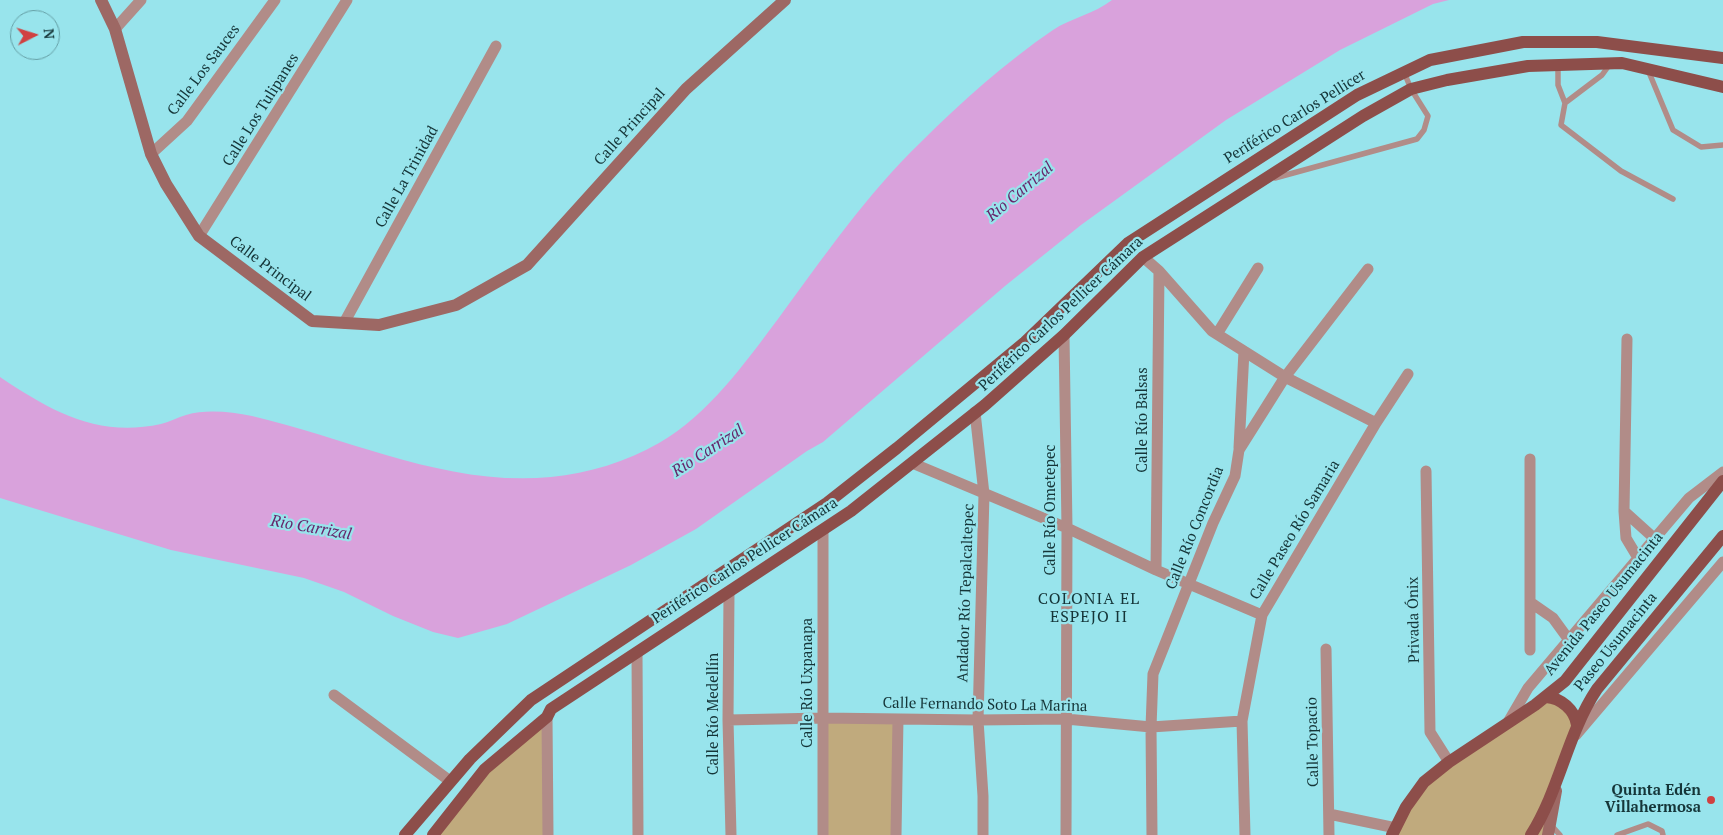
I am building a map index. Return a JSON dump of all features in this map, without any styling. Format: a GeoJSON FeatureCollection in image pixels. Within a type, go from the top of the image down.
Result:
{"type":"FeatureCollection","features":[{"type":"Feature","properties":{"kind":"main road","name":"Calle Principal"},"geometry":{"type":"LineString","coordinates":[[101,0],[115,29],[151,154],[166,184],[199,236],[312,321],[379,325],[456,305],[527,265],[686,88],[785,0]]}},
{"type":"Feature","properties":{"kind":"main road","name":"Periférico Carlos Pellicer"},"geometry":{"type":"LineString","coordinates":[[1025,342],[1128,243],[1357,95],[1430,60],[1524,42],[1597,42],[1723,58]]}},
{"type":"Feature","properties":{"kind":"main road","name":"Periférico Carlos Pellicer Cámara"},"geometry":{"type":"LineString","coordinates":[[433,835],[485,769],[547,717],[550,709],[823,530],[912,463],[975,412],[1064,335],[1143,257],[1363,116],[1411,89],[1446,80],[1519,67],[1622,63],[1723,87]]}},
{"type":"Feature","properties":{"kind":"main road","name":"Periférico Carlos Pellicer Cámara"},"geometry":{"type":"LineString","coordinates":[[406,835],[470,759],[531,700],[827,502],[897,448],[1025,342]]}},
{"type":"Feature","properties":{"kind":"main road","name":"Avenida Paseo Usumacinta"},"geometry":{"type":"LineString","coordinates":[[1394,831],[1419,788],[1449,762],[1546,697],[1574,671],[1723,481]]}},
{"type":"Feature","properties":{"kind":"main road","name":"Paseo Usumacinta"},"geometry":{"type":"LineString","coordinates":[[1531,835],[1545,812],[1558,781],[1583,709],[1597,689],[1723,536]]}},
{"type":"Feature","properties":{"kind":"main road"},"geometry":{"type":"LineString","coordinates":[[1546,697],[1554,699],[1571,710],[1577,725]]}},
{"type":"Feature","properties":{"kind":"main road"},"geometry":{"type":"LineString","coordinates":[[1549,829],[1558,781]]}},
{"type":"Feature","properties":{"kind":"street"},"geometry":{"type":"LineString","coordinates":[[115,29],[142,0]]}},
{"type":"Feature","properties":{"kind":"street","name":"Calle Los Sauces"},"geometry":{"type":"LineString","coordinates":[[151,154],[187,121],[275,0]]}},
{"type":"Feature","properties":{"kind":"street","name":"Calle Los Tulipanes"},"geometry":{"type":"LineString","coordinates":[[199,236],[347,0]]}},
{"type":"Feature","properties":{"kind":"street","name":"Calle La Trinidad"},"geometry":{"type":"LineString","coordinates":[[344,323],[496,46]]}},
{"type":"Feature","properties":{"kind":"street"},"geometry":{"type":"LineString","coordinates":[[1143,257],[1159,271],[1212,332],[1285,376],[1376,423]]}},
{"type":"Feature","properties":{"kind":"street"},"geometry":{"type":"LineString","coordinates":[[1217,334],[1258,268]]}},
{"type":"Feature","properties":{"kind":"street","name":"Calle Río Concordia"},"geometry":{"type":"LineString","coordinates":[[1152,835],[1151,727],[1153,674],[1213,523],[1235,476],[1239,450],[1285,376],[1368,269]]}},
{"type":"Feature","properties":{"kind":"street","name":"Calle Río Balsas"},"geometry":{"type":"LineString","coordinates":[[1156,570],[1159,271]]}},
{"type":"Feature","properties":{"kind":"street","name":"Calle Río Ometepec"},"geometry":{"type":"LineString","coordinates":[[1064,335],[1067,528],[1066,835]]}},
{"type":"Feature","properties":{"kind":"street"},"geometry":{"type":"LineString","coordinates":[[1627,339],[1624,511],[1626,538],[1638,558]]}},
{"type":"Feature","properties":{"kind":"street"},"geometry":{"type":"LineString","coordinates":[[1239,450],[1244,351]]}},
{"type":"Feature","properties":{"kind":"street","name":"Calle Paseo Río Samaria"},"geometry":{"type":"LineString","coordinates":[[1244,835],[1242,721],[1262,615],[1376,423],[1408,374]]}},
{"type":"Feature","properties":{"kind":"street","name":"Andador Río Tepalcaltepec"},"geometry":{"type":"LineString","coordinates":[[975,412],[984,494],[978,720],[983,796],[983,835]]}},
{"type":"Feature","properties":{"kind":"street"},"geometry":{"type":"LineString","coordinates":[[1530,459],[1530,650]]}},
{"type":"Feature","properties":{"kind":"street"},"geometry":{"type":"LineString","coordinates":[[912,463],[1067,528],[1156,570],[1262,615]]}},
{"type":"Feature","properties":{"kind":"street","name":"Privada Ónix"},"geometry":{"type":"LineString","coordinates":[[1426,471],[1430,732],[1449,762]]}},
{"type":"Feature","properties":{"kind":"street"},"geometry":{"type":"LineString","coordinates":[[1507,724],[1528,688],[1689,498],[1723,472]]}},
{"type":"Feature","properties":{"kind":"street"},"geometry":{"type":"LineString","coordinates":[[1624,511],[1655,539]]}},
{"type":"Feature","properties":{"kind":"street","name":"Calle Río Uxpanapa"},"geometry":{"type":"LineString","coordinates":[[823,530],[823,835]]}},
{"type":"Feature","properties":{"kind":"street"},"geometry":{"type":"LineString","coordinates":[[1572,741],[1723,562]]}},
{"type":"Feature","properties":{"kind":"street","name":"Calle Río Medellín"},"geometry":{"type":"LineString","coordinates":[[729,593],[728,720],[731,835]]}},
{"type":"Feature","properties":{"kind":"street"},"geometry":{"type":"LineString","coordinates":[[1530,602],[1553,618],[1569,640]]}},
{"type":"Feature","properties":{"kind":"street","name":"Calle Topacio"},"geometry":{"type":"LineString","coordinates":[[1326,649],[1329,835]]}},
{"type":"Feature","properties":{"kind":"street"},"geometry":{"type":"LineString","coordinates":[[637,652],[638,835]]}},
{"type":"Feature","properties":{"kind":"street"},"geometry":{"type":"LineString","coordinates":[[334,695],[450,781]]}},
{"type":"Feature","properties":{"kind":"street"},"geometry":{"type":"LineString","coordinates":[[547,717],[548,835]]}},
{"type":"Feature","properties":{"kind":"street","name":"Calle Fernando Soto La Marina"},"geometry":{"type":"LineString","coordinates":[[728,720],[822,718],[1066,719],[1151,727],[1242,721]]}},
{"type":"Feature","properties":{"kind":"street"},"geometry":{"type":"LineString","coordinates":[[896,835],[898,718]]}},
{"type":"Feature","properties":{"kind":"street"},"geometry":{"type":"LineString","coordinates":[[1329,814],[1394,831]]}},
{"type":"Feature","properties":{"kind":"lane"},"geometry":{"type":"LineString","coordinates":[[1565,103],[1602,75],[1610,64]]}},
{"type":"Feature","properties":{"kind":"lane"},"geometry":{"type":"LineString","coordinates":[[1558,65],[1558,85],[1565,103],[1561,125],[1621,171],[1673,199]]}},
{"type":"Feature","properties":{"kind":"lane"},"geometry":{"type":"LineString","coordinates":[[1648,69],[1673,130],[1700,147],[1723,145]]}},
{"type":"Feature","properties":{"kind":"lane"},"geometry":{"type":"LineString","coordinates":[[1260,182],[1417,139],[1424,130],[1428,116],[1411,89],[1404,72]]}},
{"type":"Feature","properties":{"kind":"lane"},"geometry":{"type":"LineString","coordinates":[[1617,835],[1648,824],[1662,831],[1664,835]]}},
{"type":"Feature","properties":{"kind":"lane"},"geometry":{"type":"LineString","coordinates":[[1549,829],[1560,835]]}},
{"type":"Feature","properties":{"kind":"shaded area"},"geometry":{"type":"Polygon","coordinates":[[[1546,697],[1574,714],[1548,835],[1392,835],[1413,795],[1546,697]]]}},
{"type":"Feature","properties":{"kind":"shaded area"},"geometry":{"type":"Polygon","coordinates":[[[547,717],[548,835],[433,835],[485,769],[547,717]]]}},
{"type":"Feature","properties":{"kind":"shaded area"},"geometry":{"type":"Polygon","coordinates":[[[823,718],[898,719],[897,835],[823,835],[823,718]]]}},
{"type":"Feature","properties":{"kind":"water","name":"Rio Carrizal"},"geometry":{"type":"Polygon","coordinates":[[[1112,0],[1449,0],[1433,4],[1340,50],[1226,120],[1081,225],[1005,286],[823,442],[807,451],[696,529],[631,565],[507,624],[458,638],[433,632],[393,616],[344,592],[304,578],[171,550],[0,498],[0,377],[56,411],[95,424],[116,427],[138,427],[161,424],[194,413],[236,413],[289,426],[400,459],[474,475],[512,478],[551,477],[579,473],[634,456],[659,443],[694,418],[724,387],[752,353],[863,205],[901,162],[936,127],[984,83],[1035,42],[1060,26],[1098,9],[1112,0]]]}},
{"type":"Feature","properties":{"kind":"place","name":"Quinta Edén Villahermosa"},"geometry":{"type":"Point","coordinates":[1711,800]}},
{"type":"Feature","properties":{"kind":"district","name":"COLONIA EL ESPEJO II"},"geometry":{"type":"Point","coordinates":[1089,608]}}]}
